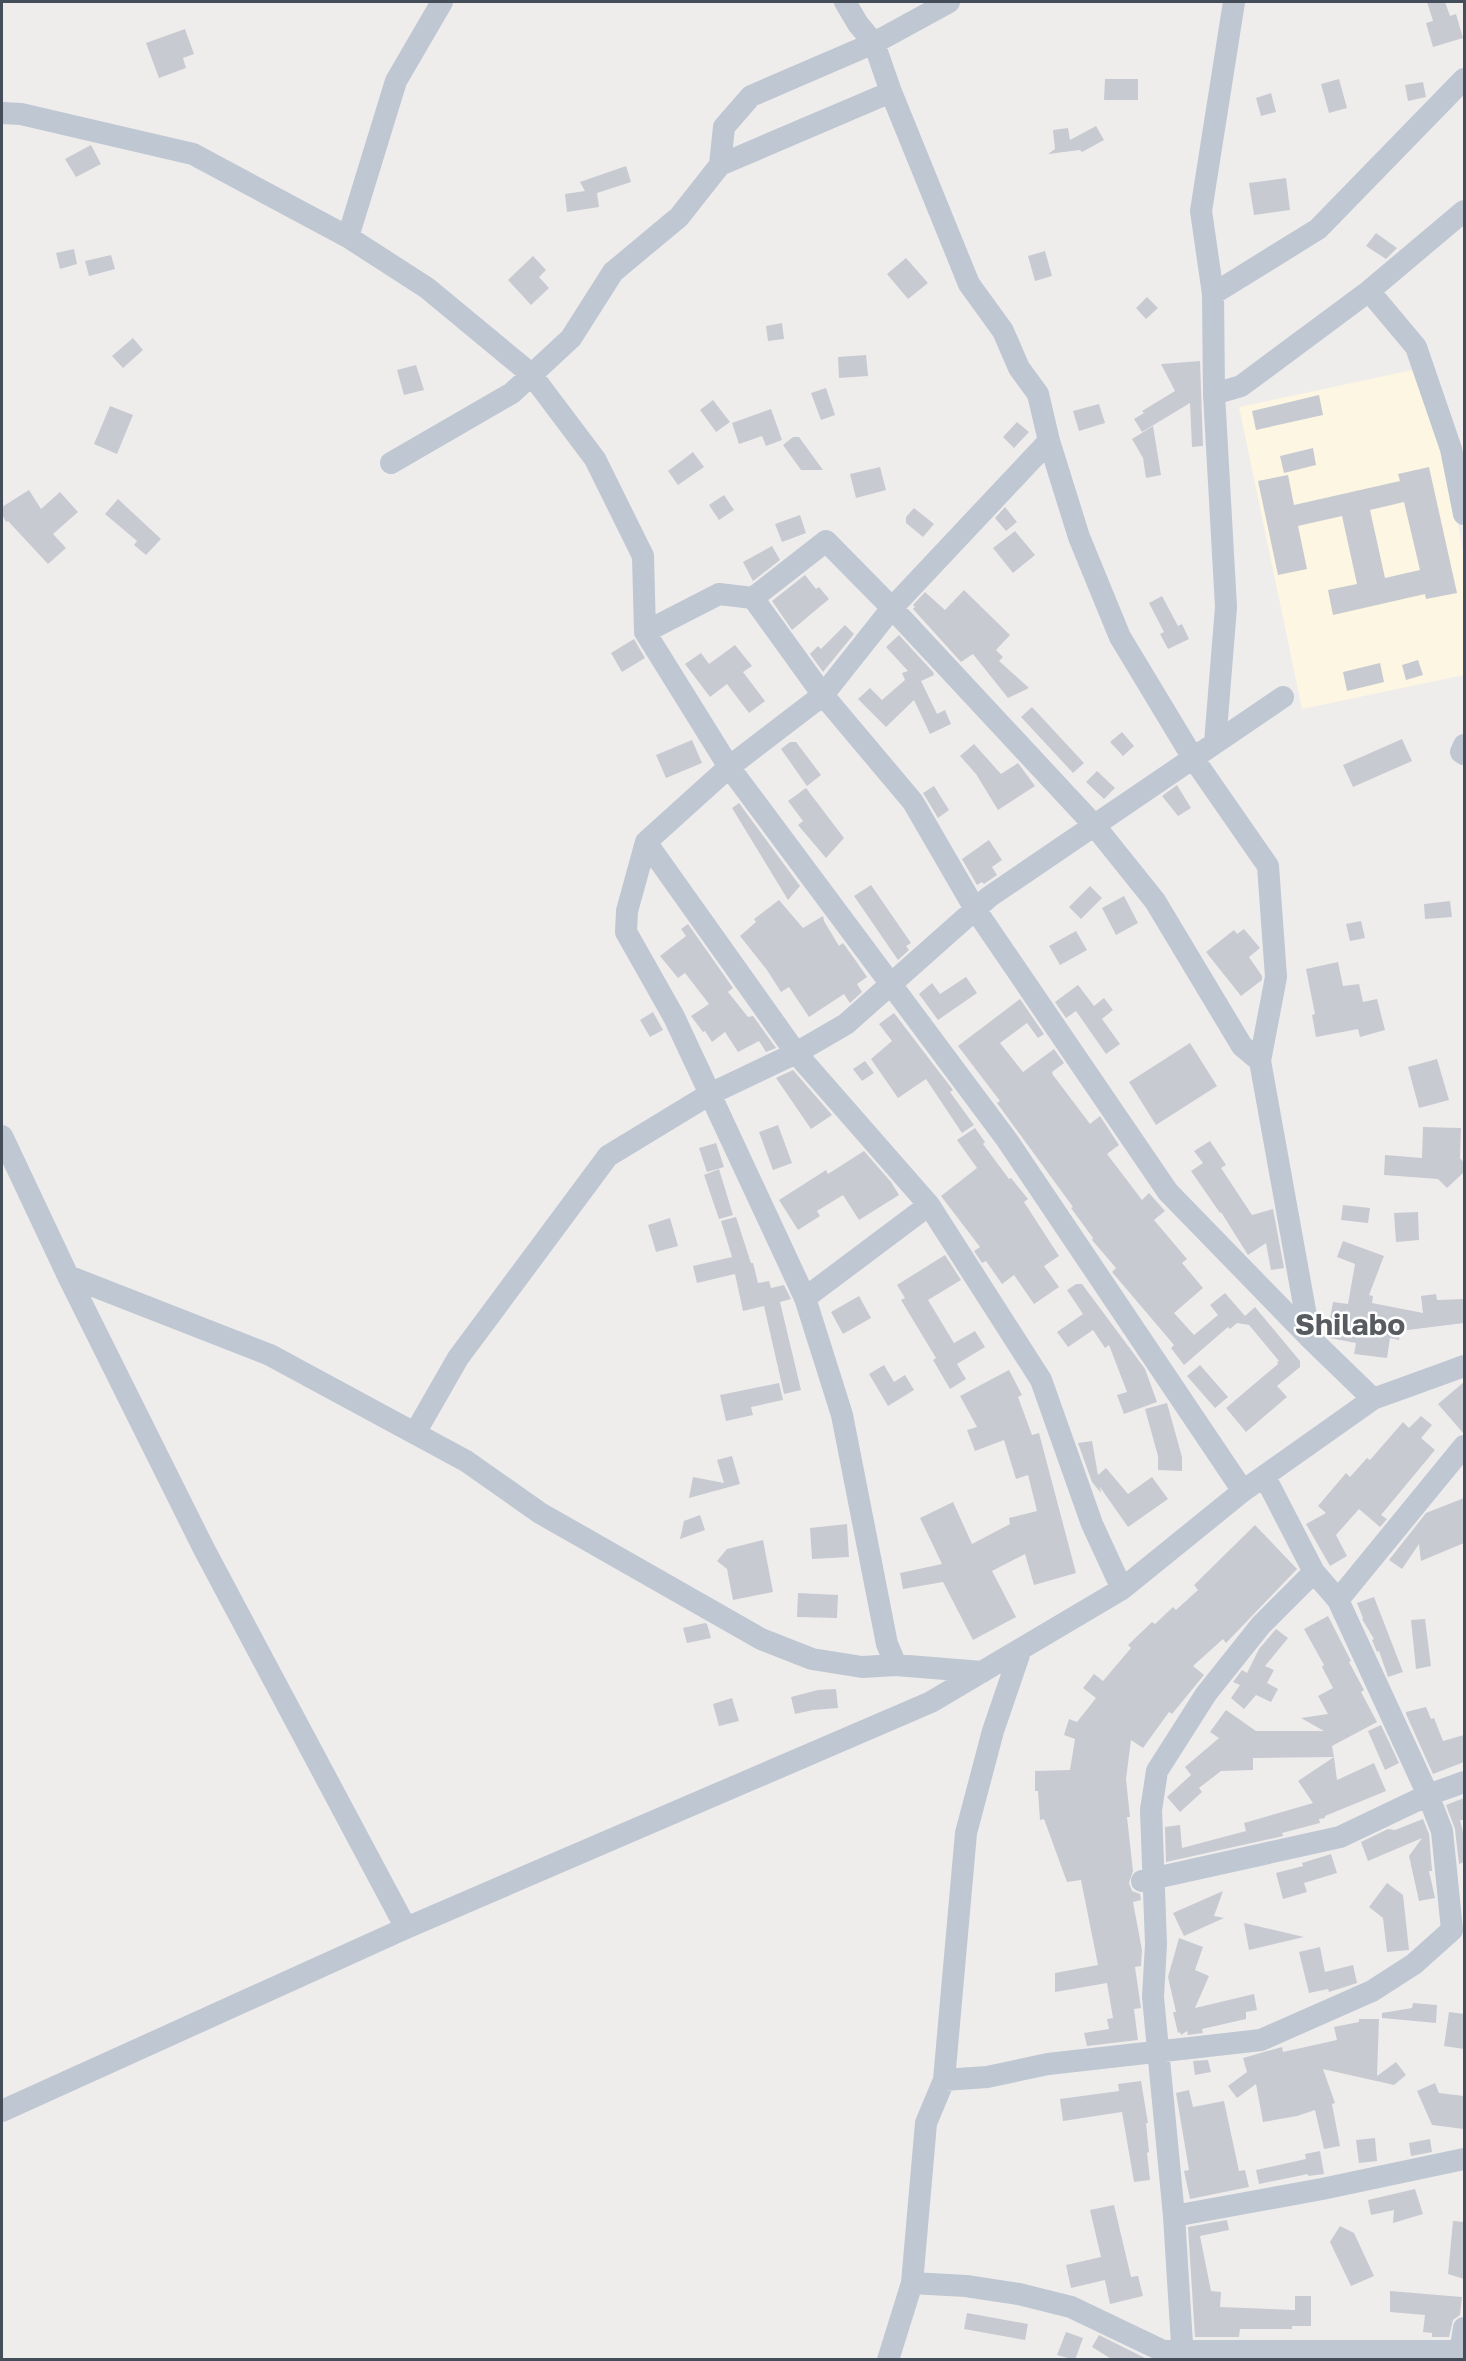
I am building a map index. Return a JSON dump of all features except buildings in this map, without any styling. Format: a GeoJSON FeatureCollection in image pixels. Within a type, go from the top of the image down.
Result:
{"type":"FeatureCollection","features":[{"type":"Feature","properties":{"kind":"street"},"geometry":{"type":"LineString","coordinates":[[348,237],[396,81],[442,2]]}},
{"type":"Feature","properties":{"kind":"street"},"geometry":{"type":"LineString","coordinates":[[845,2],[858,24],[874,43],[891,92],[969,284],[1003,331],[1019,368],[1038,394],[1049,441],[1079,537],[1120,637],[1193,758],[1268,866],[1276,977],[1260,1061],[1310,1338]]}},
{"type":"Feature","properties":{"kind":"street"},"geometry":{"type":"LineString","coordinates":[[720,165],[724,127],[751,96],[874,43],[949,2]]}},
{"type":"Feature","properties":{"kind":"street"},"geometry":{"type":"LineString","coordinates":[[1215,743],[1226,607],[1214,394],[1213,294],[1201,211],[1234,2]]}},
{"type":"Feature","properties":{"kind":"street"},"geometry":{"type":"LineString","coordinates":[[1213,294],[1318,228],[1464,79]]}},
{"type":"Feature","properties":{"kind":"street"},"geometry":{"type":"LineString","coordinates":[[391,463],[512,393],[571,338],[613,272],[679,218],[720,165],[891,92]]}},
{"type":"Feature","properties":{"kind":"street"},"geometry":{"type":"LineString","coordinates":[[2,113],[21,114],[193,154],[348,237],[428,288],[531,374],[595,459],[643,556],[645,632],[729,767],[1007,1140],[1243,1491]]}},
{"type":"Feature","properties":{"kind":"street"},"geometry":{"type":"LineString","coordinates":[[1214,394],[1241,386],[1369,291],[1464,210]]}},
{"type":"Feature","properties":{"kind":"street"},"geometry":{"type":"LineString","coordinates":[[1369,291],[1416,347],[1451,449],[1464,514]]}},
{"type":"Feature","properties":{"kind":"street"},"geometry":{"type":"LineString","coordinates":[[896,1665],[887,1644],[842,1415],[805,1298],[674,1017],[626,932],[627,911],[646,842],[729,767],[823,695],[892,608],[1049,441]]}},
{"type":"Feature","properties":{"kind":"street"},"geometry":{"type":"LineString","coordinates":[[645,632],[720,594],[753,598],[826,540],[1094,825],[1155,901],[1242,1046],[1260,1061]]}},
{"type":"Feature","properties":{"kind":"street"},"geometry":{"type":"LineString","coordinates":[[753,598],[823,695],[913,802],[975,909],[1168,1192],[1310,1338],[1373,1399]]}},
{"type":"Feature","properties":{"kind":"street"},"geometry":{"type":"LineString","coordinates":[[414,1433],[458,1358],[608,1156],[710,1094],[796,1053],[846,1024],[989,897],[1283,697]]}},
{"type":"Feature","properties":{"kind":"street"},"geometry":{"type":"LineString","coordinates":[[1464,745],[1461,752],[1464,754]]}},
{"type":"Feature","properties":{"kind":"street"},"geometry":{"type":"LineString","coordinates":[[646,842],[796,1053],[929,1205],[1041,1380],[1092,1524],[1122,1589]]}},
{"type":"Feature","properties":{"kind":"street"},"geometry":{"type":"LineString","coordinates":[[2,1136],[68,1276],[204,1550],[406,1928]]}},
{"type":"Feature","properties":{"kind":"street"},"geometry":{"type":"LineString","coordinates":[[805,1298],[929,1205]]}},
{"type":"Feature","properties":{"kind":"street"},"geometry":{"type":"LineString","coordinates":[[68,1276],[270,1355],[466,1461],[540,1513],[761,1639],[812,1659],[862,1667],[896,1665],[981,1672]]}},
{"type":"Feature","properties":{"kind":"street"},"geometry":{"type":"LineString","coordinates":[[2,2111],[406,1928],[931,1702],[1122,1589],[1243,1491],[1373,1399],[1464,1366]]}},
{"type":"Feature","properties":{"kind":"street"},"geometry":{"type":"LineString","coordinates":[[1338,1600],[1464,1446]]}},
{"type":"Feature","properties":{"kind":"street"},"geometry":{"type":"LineString","coordinates":[[944,2080],[987,2077],[1048,2064],[1260,2040],[1372,1991],[1414,1964],[1452,1930],[1442,1832],[1428,1795],[1338,1600],[1314,1572],[1265,1477]]}},
{"type":"Feature","properties":{"kind":"street"},"geometry":{"type":"LineString","coordinates":[[1182,2355],[1174,2216],[1153,1997],[1156,1944],[1148,1879],[1151,1810],[1156,1771],[1206,1694],[1261,1625],[1314,1572]]}},
{"type":"Feature","properties":{"kind":"street"},"geometry":{"type":"LineString","coordinates":[[888,2360],[912,2283],[926,2123],[944,2080],[966,1833],[993,1731],[1021,1649]]}},
{"type":"Feature","properties":{"kind":"street"},"geometry":{"type":"LineString","coordinates":[[1148,1879],[1340,1837],[1428,1795],[1464,1782]]}},
{"type":"Feature","properties":{"kind":"street"},"geometry":{"type":"LineString","coordinates":[[1174,2216],[1322,2189],[1464,2159]]}},
{"type":"Feature","properties":{"kind":"street"},"geometry":{"type":"LineString","coordinates":[[912,2283],[966,2286],[1019,2294],[1071,2307],[1162,2351],[1182,2355],[1461,2354],[1464,2328]]}},
{"type":"Feature","properties":{"kind":"shaded area"},"geometry":{"type":"Polygon","coordinates":[[[1431,366],[1464,559],[1464,675],[1302,709],[1239,407],[1431,366]]]}},
{"type":"Feature","properties":{"kind":"district","name":"Shilabo"},"geometry":{"type":"Point","coordinates":[1350,1324]}}]}
